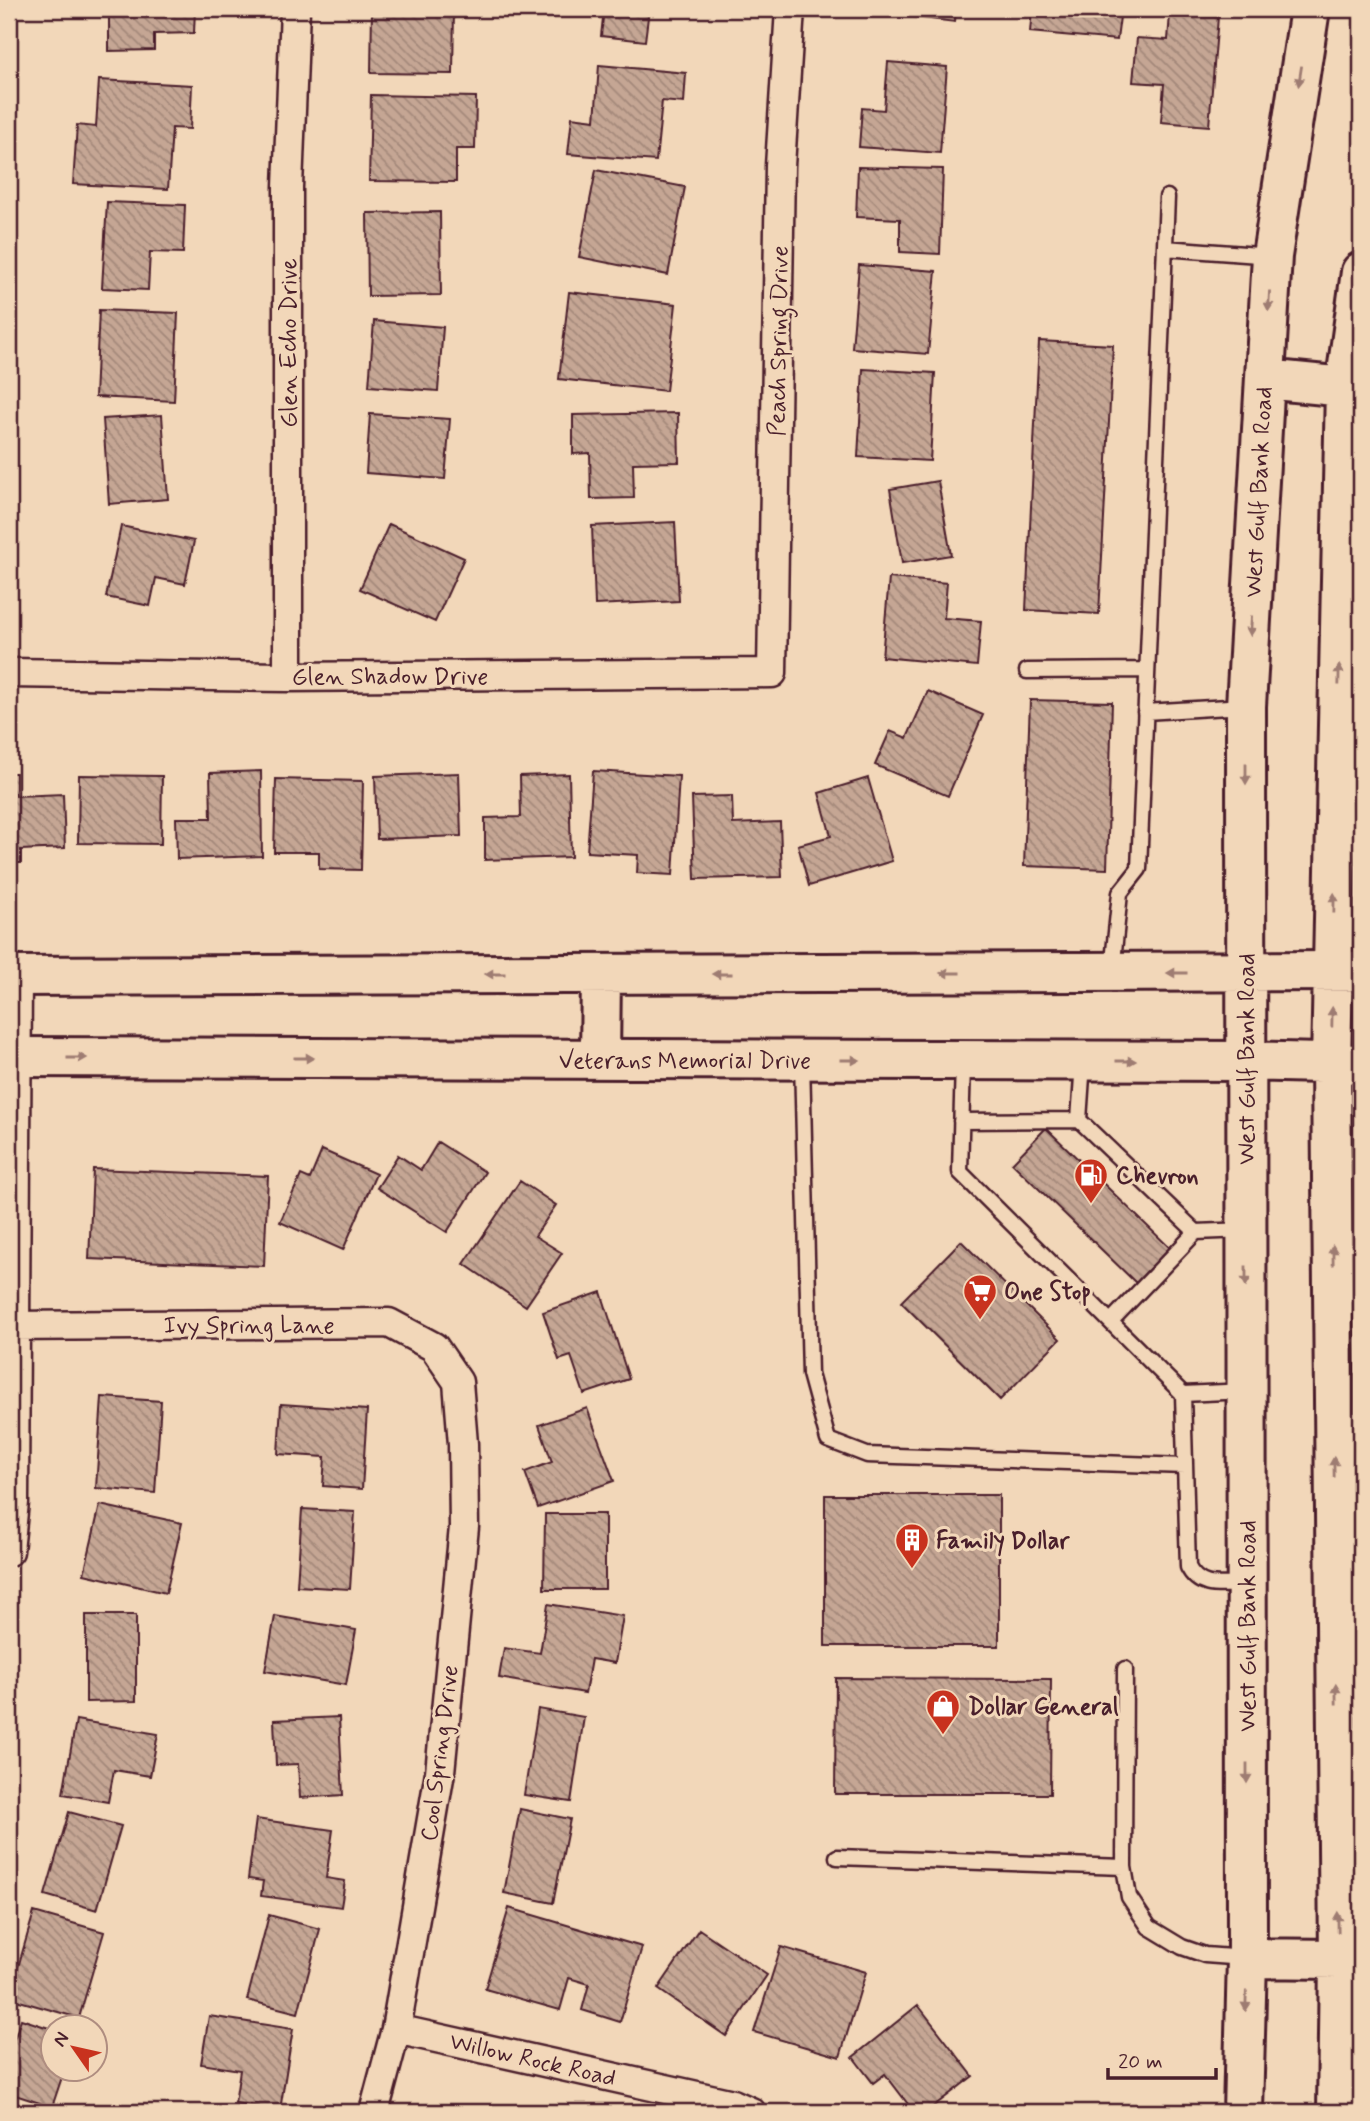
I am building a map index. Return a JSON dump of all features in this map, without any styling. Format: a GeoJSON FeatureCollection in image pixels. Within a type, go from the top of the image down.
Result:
{"type":"FeatureCollection","features":[{"type":"Feature","properties":{"kind":"main road","name":"West Gulf Bank Road"},"geometry":{"type":"LineString","coordinates":[[1242,2112],[1247,1958],[1246,706],[1272,256],[1310,9]]}},
{"type":"Feature","properties":{"kind":"main road"},"geometry":{"type":"LineString","coordinates":[[1337,2112],[1344,2032],[1339,1959],[1348,1420],[1345,633],[1353,388],[1361,272]]}},
{"type":"Feature","properties":{"kind":"main road"},"geometry":{"type":"LineString","coordinates":[[1265,379],[1353,388]]}},
{"type":"Feature","properties":{"kind":"main road"},"geometry":{"type":"LineString","coordinates":[[13,976],[1347,971]]}},
{"type":"Feature","properties":{"kind":"main road"},"geometry":{"type":"LineString","coordinates":[[600,1059],[601,974]]}},
{"type":"Feature","properties":{"kind":"main road","name":"Veterans Memorial Drive"},"geometry":{"type":"LineString","coordinates":[[12,1057],[1083,1060],[1346,1064]]}},
{"type":"Feature","properties":{"kind":"main road"},"geometry":{"type":"LineString","coordinates":[[1247,1958],[1339,1959]]}},
{"type":"Feature","properties":{"kind":"street","name":"Glen Echo Drive"},"geometry":{"type":"LineString","coordinates":[[288,677],[288,187],[295,9]]}},
{"type":"Feature","properties":{"kind":"street","name":"Peach Spring Drive"},"geometry":{"type":"LineString","coordinates":[[772,673],[780,166],[790,9]]}},
{"type":"Feature","properties":{"kind":"street","name":"Glen Shadow Drive"},"geometry":{"type":"LineString","coordinates":[[9,673],[288,677],[772,673]]}},
{"type":"Feature","properties":{"kind":"street"},"geometry":{"type":"LineString","coordinates":[[9,1551],[14,1502],[13,976]]}},
{"type":"Feature","properties":{"kind":"street","name":"Ivy Spring Lane"},"geometry":{"type":"LineString","coordinates":[[12,1326],[389,1324],[433,1347],[458,1382],[458,1390]]}},
{"type":"Feature","properties":{"kind":"street","name":"Cool Spring Drive"},"geometry":{"type":"LineString","coordinates":[[374,2112],[396,2029],[440,1772],[464,1527],[463,1444],[458,1390]]}},
{"type":"Feature","properties":{"kind":"street","name":"Willow Rock Road"},"geometry":{"type":"LineString","coordinates":[[396,2029],[733,2104],[751,2112]]}},
{"type":"Feature","properties":{"kind":"lane"},"geometry":{"type":"LineString","coordinates":[[1111,973],[1120,893],[1139,869],[1167,197]]}},
{"type":"Feature","properties":{"kind":"lane"},"geometry":{"type":"LineString","coordinates":[[1165,248],[1272,256]]}},
{"type":"Feature","properties":{"kind":"lane"},"geometry":{"type":"LineString","coordinates":[[1027,671],[1147,670]]}},
{"type":"Feature","properties":{"kind":"lane"},"geometry":{"type":"LineString","coordinates":[[1145,712],[1246,706]]}},
{"type":"Feature","properties":{"kind":"lane"},"geometry":{"type":"LineString","coordinates":[[802,1060],[810,1374],[828,1440],[867,1455],[1185,1466]]}},
{"type":"Feature","properties":{"kind":"lane"},"geometry":{"type":"LineString","coordinates":[[963,1060],[960,1172],[1183,1394],[1188,1567],[1193,1577],[1204,1583],[1247,1584]]}},
{"type":"Feature","properties":{"kind":"lane"},"geometry":{"type":"LineString","coordinates":[[1079,1120],[1083,1060]]}},
{"type":"Feature","properties":{"kind":"lane"},"geometry":{"type":"LineString","coordinates":[[961,1121],[1079,1120],[1196,1232]]}},
{"type":"Feature","properties":{"kind":"lane"},"geometry":{"type":"LineString","coordinates":[[1111,1321],[1196,1232],[1247,1230]]}},
{"type":"Feature","properties":{"kind":"lane"},"geometry":{"type":"LineString","coordinates":[[1183,1394],[1246,1391]]}},
{"type":"Feature","properties":{"kind":"lane"},"geometry":{"type":"LineString","coordinates":[[1125,1669],[1124,1867],[1129,1897],[1149,1927],[1182,1947],[1205,1955],[1247,1958]]}},
{"type":"Feature","properties":{"kind":"lane"},"geometry":{"type":"LineString","coordinates":[[837,1857],[1124,1867]]}},
{"type":"Feature","properties":{"kind":"building"},"geometry":{"type":"Polygon","coordinates":[[[109,9],[195,9],[194,33],[154,34],[154,50],[109,51],[109,9]]]}},
{"type":"Feature","properties":{"kind":"building"},"geometry":{"type":"Polygon","coordinates":[[[372,9],[454,9],[453,74],[371,73],[372,9]]]}},
{"type":"Feature","properties":{"kind":"building"},"geometry":{"type":"Polygon","coordinates":[[[604,9],[649,9],[645,41],[601,36],[604,9]]]}},
{"type":"Feature","properties":{"kind":"building"},"geometry":{"type":"Polygon","coordinates":[[[871,9],[956,9],[955,22],[870,12],[871,9]]]}},
{"type":"Feature","properties":{"kind":"building"},"geometry":{"type":"Polygon","coordinates":[[[1032,9],[1121,9],[1117,40],[1030,32],[1032,9]]]}},
{"type":"Feature","properties":{"kind":"building"},"geometry":{"type":"Polygon","coordinates":[[[1170,14],[1218,17],[1209,126],[1161,122],[1164,84],[1133,82],[1137,38],[1168,40],[1170,14]]]}},
{"type":"Feature","properties":{"kind":"building"},"geometry":{"type":"Polygon","coordinates":[[[888,62],[947,67],[940,153],[859,147],[862,108],[884,110],[888,62]]]}},
{"type":"Feature","properties":{"kind":"building"},"geometry":{"type":"Polygon","coordinates":[[[599,65],[686,73],[684,103],[662,101],[656,161],[568,154],[572,117],[595,120],[599,65]]]}},
{"type":"Feature","properties":{"kind":"building"},"geometry":{"type":"Polygon","coordinates":[[[99,80],[192,85],[190,129],[172,128],[168,189],[73,184],[77,125],[96,127],[99,80]]]}},
{"type":"Feature","properties":{"kind":"building"},"geometry":{"type":"Polygon","coordinates":[[[371,95],[476,97],[475,149],[456,149],[456,182],[369,181],[371,95]]]}},
{"type":"Feature","properties":{"kind":"building"},"geometry":{"type":"Polygon","coordinates":[[[858,167],[943,169],[940,254],[900,252],[900,219],[856,217],[858,167]]]}},
{"type":"Feature","properties":{"kind":"building"},"geometry":{"type":"Polygon","coordinates":[[[596,170],[685,187],[668,275],[579,257],[596,170]]]}},
{"type":"Feature","properties":{"kind":"building"},"geometry":{"type":"Polygon","coordinates":[[[107,202],[185,205],[183,253],[150,252],[148,290],[102,288],[107,202]]]}},
{"type":"Feature","properties":{"kind":"building"},"geometry":{"type":"Polygon","coordinates":[[[440,212],[441,295],[368,296],[367,213],[440,212]]]}},
{"type":"Feature","properties":{"kind":"building"},"geometry":{"type":"Polygon","coordinates":[[[859,265],[936,271],[928,354],[852,348],[859,265]]]}},
{"type":"Feature","properties":{"kind":"building"},"geometry":{"type":"Polygon","coordinates":[[[569,292],[676,304],[666,391],[559,379],[569,292]]]}},
{"type":"Feature","properties":{"kind":"building"},"geometry":{"type":"Polygon","coordinates":[[[99,310],[178,313],[174,401],[95,397],[99,310]]]}},
{"type":"Feature","properties":{"kind":"building"},"geometry":{"type":"Polygon","coordinates":[[[374,321],[443,327],[438,391],[369,386],[374,321]]]}},
{"type":"Feature","properties":{"kind":"building"},"geometry":{"type":"Polygon","coordinates":[[[1039,341],[1113,345],[1099,614],[1026,610],[1039,341]]]}},
{"type":"Feature","properties":{"kind":"building"},"geometry":{"type":"Polygon","coordinates":[[[863,369],[935,373],[930,461],[858,457],[863,369]]]}},
{"type":"Feature","properties":{"kind":"building"},"geometry":{"type":"Polygon","coordinates":[[[678,413],[679,462],[633,463],[634,498],[591,499],[590,453],[573,454],[573,415],[678,413]]]}},
{"type":"Feature","properties":{"kind":"building"},"geometry":{"type":"Polygon","coordinates":[[[370,414],[450,419],[445,479],[366,473],[370,414]]]}},
{"type":"Feature","properties":{"kind":"building"},"geometry":{"type":"Polygon","coordinates":[[[162,415],[168,499],[109,504],[103,419],[162,415]]]}},
{"type":"Feature","properties":{"kind":"building"},"geometry":{"type":"Polygon","coordinates":[[[938,481],[951,555],[902,563],[890,489],[938,481]]]}},
{"type":"Feature","properties":{"kind":"building"},"geometry":{"type":"Polygon","coordinates":[[[675,522],[679,601],[595,605],[592,526],[675,522]]]}},
{"type":"Feature","properties":{"kind":"building"},"geometry":{"type":"Polygon","coordinates":[[[389,524],[464,558],[435,622],[360,589],[389,524]]]}},
{"type":"Feature","properties":{"kind":"building"},"geometry":{"type":"Polygon","coordinates":[[[121,526],[194,541],[185,584],[156,578],[150,606],[106,597],[121,526]]]}},
{"type":"Feature","properties":{"kind":"building"},"geometry":{"type":"Polygon","coordinates":[[[889,578],[947,583],[944,618],[981,621],[977,666],[882,657],[889,578]]]}},
{"type":"Feature","properties":{"kind":"building"},"geometry":{"type":"Polygon","coordinates":[[[928,691],[983,715],[948,796],[875,765],[890,731],[907,738],[928,691]]]}},
{"type":"Feature","properties":{"kind":"building"},"geometry":{"type":"Polygon","coordinates":[[[1030,700],[1112,702],[1107,869],[1024,866],[1030,700]]]}},
{"type":"Feature","properties":{"kind":"building"},"geometry":{"type":"Polygon","coordinates":[[[261,771],[262,856],[177,859],[176,818],[211,818],[210,773],[261,771]]]}},
{"type":"Feature","properties":{"kind":"building"},"geometry":{"type":"Polygon","coordinates":[[[593,771],[679,776],[673,875],[637,873],[638,855],[587,852],[593,771]]]}},
{"type":"Feature","properties":{"kind":"building"},"geometry":{"type":"Polygon","coordinates":[[[9,773],[16,773],[16,796],[63,794],[65,848],[21,850],[21,863],[9,863],[9,773]]]}},
{"type":"Feature","properties":{"kind":"building"},"geometry":{"type":"Polygon","coordinates":[[[459,773],[461,836],[377,839],[375,776],[459,773]]]}},
{"type":"Feature","properties":{"kind":"building"},"geometry":{"type":"Polygon","coordinates":[[[569,774],[571,857],[485,860],[485,818],[521,817],[520,776],[569,774]]]}},
{"type":"Feature","properties":{"kind":"building"},"geometry":{"type":"Polygon","coordinates":[[[79,775],[162,776],[161,844],[78,843],[79,775]]]}},
{"type":"Feature","properties":{"kind":"building"},"geometry":{"type":"Polygon","coordinates":[[[868,778],[892,861],[809,886],[798,845],[831,836],[819,793],[868,778]]]}},
{"type":"Feature","properties":{"kind":"building"},"geometry":{"type":"Polygon","coordinates":[[[276,779],[363,781],[361,870],[319,869],[319,852],[274,852],[276,779]]]}},
{"type":"Feature","properties":{"kind":"building"},"geometry":{"type":"Polygon","coordinates":[[[732,796],[733,824],[780,822],[782,877],[695,879],[692,797],[732,796]]]}},
{"type":"Feature","properties":{"kind":"building","name":"Chevron"},"geometry":{"type":"Polygon","coordinates":[[[1046,1128],[1170,1248],[1136,1283],[1012,1163],[1046,1128]]]}},
{"type":"Feature","properties":{"kind":"building"},"geometry":{"type":"Polygon","coordinates":[[[438,1142],[485,1172],[447,1232],[377,1188],[398,1155],[421,1170],[438,1142]]]}},
{"type":"Feature","properties":{"kind":"building"},"geometry":{"type":"Polygon","coordinates":[[[322,1150],[376,1174],[343,1250],[280,1222],[301,1175],[310,1179],[322,1150]]]}},
{"type":"Feature","properties":{"kind":"building"},"geometry":{"type":"Polygon","coordinates":[[[93,1169],[268,1176],[264,1266],[89,1259],[93,1169]]]}},
{"type":"Feature","properties":{"kind":"building"},"geometry":{"type":"Polygon","coordinates":[[[520,1181],[556,1205],[535,1236],[562,1253],[526,1306],[464,1264],[520,1181]]]}},
{"type":"Feature","properties":{"kind":"building","name":"One Stop"},"geometry":{"type":"Polygon","coordinates":[[[961,1241],[1060,1339],[1000,1400],[901,1302],[961,1241]]]}},
{"type":"Feature","properties":{"kind":"building"},"geometry":{"type":"Polygon","coordinates":[[[601,1292],[629,1379],[584,1394],[571,1356],[559,1360],[543,1312],[601,1292]]]}},
{"type":"Feature","properties":{"kind":"building"},"geometry":{"type":"Polygon","coordinates":[[[102,1397],[161,1401],[155,1493],[96,1488],[102,1397]]]}},
{"type":"Feature","properties":{"kind":"building"},"geometry":{"type":"Polygon","coordinates":[[[281,1404],[367,1410],[362,1489],[323,1486],[325,1457],[278,1454],[281,1404]]]}},
{"type":"Feature","properties":{"kind":"building"},"geometry":{"type":"Polygon","coordinates":[[[587,1408],[614,1481],[538,1508],[525,1472],[552,1462],[539,1425],[587,1408]]]}},
{"type":"Feature","properties":{"kind":"building","name":"Family Dollar"},"geometry":{"type":"Polygon","coordinates":[[[825,1495],[999,1495],[999,1646],[825,1646],[825,1495]]]}},
{"type":"Feature","properties":{"kind":"building"},"geometry":{"type":"Polygon","coordinates":[[[100,1505],[182,1523],[166,1593],[84,1574],[100,1505]]]}},
{"type":"Feature","properties":{"kind":"building"},"geometry":{"type":"Polygon","coordinates":[[[302,1509],[355,1512],[350,1589],[297,1586],[302,1509]]]}},
{"type":"Feature","properties":{"kind":"building"},"geometry":{"type":"Polygon","coordinates":[[[545,1514],[605,1514],[605,1589],[544,1589],[545,1514]]]}},
{"type":"Feature","properties":{"kind":"building"},"geometry":{"type":"Polygon","coordinates":[[[548,1604],[623,1616],[615,1663],[591,1659],[585,1693],[499,1678],[504,1648],[540,1653],[548,1604]]]}},
{"type":"Feature","properties":{"kind":"building"},"geometry":{"type":"Polygon","coordinates":[[[86,1615],[136,1615],[136,1701],[86,1702],[86,1615]]]}},
{"type":"Feature","properties":{"kind":"building"},"geometry":{"type":"Polygon","coordinates":[[[275,1616],[356,1630],[346,1685],[265,1671],[275,1616]]]}},
{"type":"Feature","properties":{"kind":"building","name":"Dollar General"},"geometry":{"type":"Polygon","coordinates":[[[836,1678],[1051,1679],[1050,1794],[835,1794],[836,1678]]]}},
{"type":"Feature","properties":{"kind":"building"},"geometry":{"type":"Polygon","coordinates":[[[538,1709],[584,1717],[571,1802],[524,1795],[538,1709]]]}},
{"type":"Feature","properties":{"kind":"building"},"geometry":{"type":"Polygon","coordinates":[[[339,1717],[343,1795],[300,1798],[298,1764],[276,1765],[274,1720],[339,1717]]]}},
{"type":"Feature","properties":{"kind":"building"},"geometry":{"type":"Polygon","coordinates":[[[76,1720],[158,1734],[150,1776],[114,1770],[108,1802],[63,1794],[76,1720]]]}},
{"type":"Feature","properties":{"kind":"building"},"geometry":{"type":"Polygon","coordinates":[[[520,1809],[570,1819],[553,1903],[504,1893],[520,1809]]]}},
{"type":"Feature","properties":{"kind":"building"},"geometry":{"type":"Polygon","coordinates":[[[69,1812],[121,1826],[97,1910],[45,1895],[69,1812]]]}},
{"type":"Feature","properties":{"kind":"building"},"geometry":{"type":"Polygon","coordinates":[[[256,1819],[333,1830],[326,1878],[345,1881],[341,1907],[261,1896],[263,1881],[248,1879],[256,1819]]]}},
{"type":"Feature","properties":{"kind":"building"},"geometry":{"type":"Polygon","coordinates":[[[509,1908],[642,1947],[620,2022],[582,2010],[589,1984],[569,1978],[560,2010],[485,1989],[509,1908]]]}},
{"type":"Feature","properties":{"kind":"building"},"geometry":{"type":"Polygon","coordinates":[[[34,1912],[104,1932],[81,2012],[58,2012],[9,1998],[34,1912]]]}},
{"type":"Feature","properties":{"kind":"building"},"geometry":{"type":"Polygon","coordinates":[[[269,1915],[320,1929],[298,2013],[247,2000],[269,1915]]]}},
{"type":"Feature","properties":{"kind":"building"},"geometry":{"type":"Polygon","coordinates":[[[699,1929],[767,1975],[726,2036],[658,1989],[699,1929]]]}},
{"type":"Feature","properties":{"kind":"building"},"geometry":{"type":"Polygon","coordinates":[[[781,1947],[866,1972],[840,2057],[754,2032],[781,1947]]]}},
{"type":"Feature","properties":{"kind":"building"},"geometry":{"type":"Polygon","coordinates":[[[918,2005],[973,2076],[926,2112],[914,2112],[885,2074],[873,2083],[853,2057],[918,2005]]]}},
{"type":"Feature","properties":{"kind":"building"},"geometry":{"type":"Polygon","coordinates":[[[209,2016],[293,2029],[280,2110],[235,2103],[240,2070],[201,2064],[209,2016]]]}},
{"type":"Feature","properties":{"kind":"building"},"geometry":{"type":"Polygon","coordinates":[[[21,2019],[38,2024],[38,2082],[60,2082],[52,2107],[9,2093],[9,2055],[21,2019]]]}},
{"type":"Feature","properties":{"kind":"place","name":"Chevron"},"geometry":{"type":"Point","coordinates":[1091,1205]}},
{"type":"Feature","properties":{"kind":"place","name":"One Stop"},"geometry":{"type":"Point","coordinates":[980,1321]}},
{"type":"Feature","properties":{"kind":"place","name":"Family Dollar"},"geometry":{"type":"Point","coordinates":[912,1570]}},
{"type":"Feature","properties":{"kind":"place","name":"Dollar General"},"geometry":{"type":"Point","coordinates":[943,1736]}}]}
